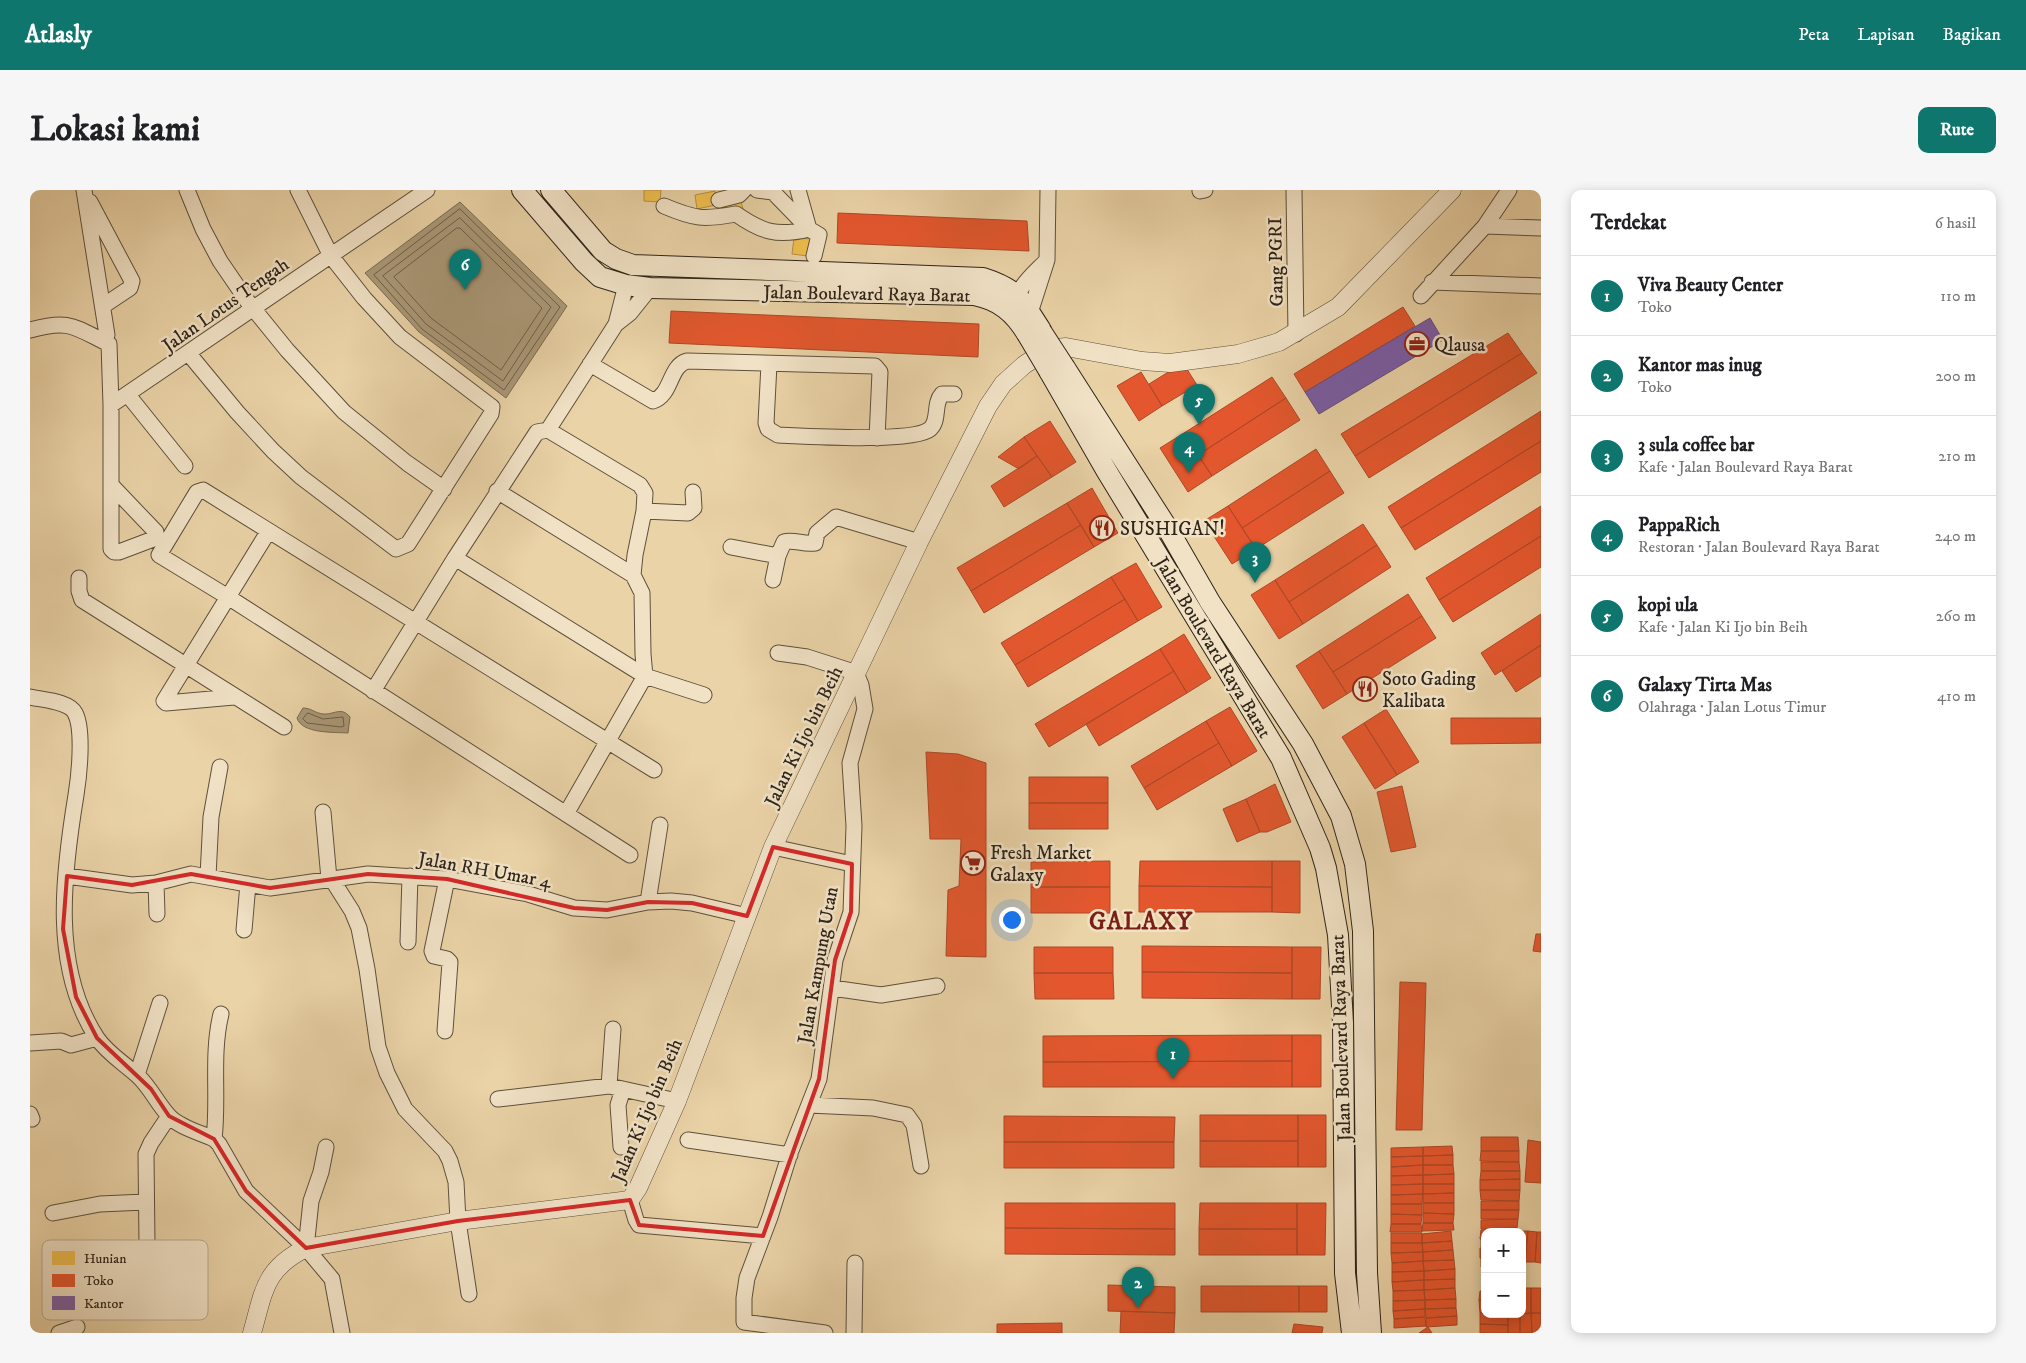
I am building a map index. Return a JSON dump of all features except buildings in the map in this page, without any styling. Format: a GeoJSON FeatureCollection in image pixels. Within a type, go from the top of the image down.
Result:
{"type":"FeatureCollection","features":[{"type":"Feature","properties":{"kind":"main road","name":"Jalan Boulevard Raya Barat"},"geometry":{"type":"LineString","coordinates":[[522,190],[584,262],[600,277],[626,285],[650,288],[974,295],[986,297],[1002,305],[1029,324]]}},
{"type":"Feature","properties":{"kind":"main road","name":"Jalan Boulevard Raya Barat"},"geometry":{"type":"LineString","coordinates":[[551,190],[603,251],[633,266],[983,278],[1003,284],[1016,294],[1029,324],[1086,418],[1192,613],[1281,758],[1320,848],[1326,868],[1338,935],[1343,1023],[1346,1273],[1352,1333]]}},
{"type":"Feature","properties":{"kind":"main road"},"geometry":{"type":"LineString","coordinates":[[844,293],[845,272]]}},
{"type":"Feature","properties":{"kind":"main road","name":"Jalan Boulevard Raya Barat"},"geometry":{"type":"LineString","coordinates":[[1086,418],[1303,744],[1340,816],[1355,864],[1363,931],[1367,1273],[1371,1333]]}},
{"type":"Feature","properties":{"kind":"main road"},"geometry":{"type":"LineString","coordinates":[[1192,613],[1210,602]]}},
{"type":"Feature","properties":{"kind":"main road"},"geometry":{"type":"LineString","coordinates":[[1346,1273],[1367,1273]]}},
{"type":"Feature","properties":{"kind":"street"},"geometry":{"type":"LineString","coordinates":[[84,190],[108,339],[112,486]]}},
{"type":"Feature","properties":{"kind":"street"},"geometry":{"type":"LineString","coordinates":[[84,190],[132,282],[130,288],[103,306]]}},
{"type":"Feature","properties":{"kind":"street"},"geometry":{"type":"LineString","coordinates":[[187,190],[203,229],[220,261],[254,308],[304,370],[344,412],[407,463],[444,489]]}},
{"type":"Feature","properties":{"kind":"street"},"geometry":{"type":"LineString","coordinates":[[190,354],[242,418],[280,458],[315,488],[396,549],[408,544],[491,414],[492,407],[400,337],[364,298],[331,256],[298,190]]}},
{"type":"Feature","properties":{"kind":"street","name":"Jalan Lotus Tengah"},"geometry":{"type":"LineString","coordinates":[[111,405],[190,354],[427,190]]}},
{"type":"Feature","properties":{"kind":"street"},"geometry":{"type":"LineString","coordinates":[[719,200],[739,196],[744,190]]}},
{"type":"Feature","properties":{"kind":"street"},"geometry":{"type":"LineString","coordinates":[[757,190],[773,191],[809,229],[819,235],[814,256]]}},
{"type":"Feature","properties":{"kind":"street"},"geometry":{"type":"LineString","coordinates":[[798,190],[809,229]]}},
{"type":"Feature","properties":{"kind":"street"},"geometry":{"type":"LineString","coordinates":[[1029,324],[1047,260],[1048,190]]}},
{"type":"Feature","properties":{"kind":"street"},"geometry":{"type":"LineString","coordinates":[[1200,190],[1205,190]]}},
{"type":"Feature","properties":{"kind":"street","name":"Gang PGRI"},"geometry":{"type":"LineString","coordinates":[[1294,190],[1296,334]]}},
{"type":"Feature","properties":{"kind":"street","name":"Jalan Ki Ijo bin Beih"},"geometry":{"type":"LineString","coordinates":[[252,1333],[265,1288],[275,1269],[289,1256],[306,1248],[458,1221],[630,1200],[638,1188],[677,1101],[773,848],[919,542],[988,406],[1003,384],[1024,365],[1048,349],[1066,347],[1142,362],[1170,362],[1238,354],[1279,342],[1296,334],[1338,306],[1452,190]]}},
{"type":"Feature","properties":{"kind":"street"},"geometry":{"type":"LineString","coordinates":[[1421,296],[1485,226],[1509,190]]}},
{"type":"Feature","properties":{"kind":"street"},"geometry":{"type":"LineString","coordinates":[[664,206],[692,218],[713,219],[736,214],[757,228],[782,234],[809,229]]}},
{"type":"Feature","properties":{"kind":"street"},"geometry":{"type":"LineString","coordinates":[[1485,226],[1541,228]]}},
{"type":"Feature","properties":{"kind":"street"},"geometry":{"type":"LineString","coordinates":[[1016,294],[1047,260]]}},
{"type":"Feature","properties":{"kind":"street"},"geometry":{"type":"LineString","coordinates":[[1432,282],[1541,286]]}},
{"type":"Feature","properties":{"kind":"street"},"geometry":{"type":"LineString","coordinates":[[548,430],[616,324],[626,285]]}},
{"type":"Feature","properties":{"kind":"street"},"geometry":{"type":"LineString","coordinates":[[616,324],[630,313],[650,288]]}},
{"type":"Feature","properties":{"kind":"street"},"geometry":{"type":"LineString","coordinates":[[30,330],[48,324],[69,324],[108,339]]}},
{"type":"Feature","properties":{"kind":"street"},"geometry":{"type":"LineString","coordinates":[[590,364],[654,401],[662,396],[680,364],[685,361],[875,366],[880,372],[877,438]]}},
{"type":"Feature","properties":{"kind":"street"},"geometry":{"type":"LineString","coordinates":[[770,364],[768,429],[778,435],[877,438],[928,430],[935,422],[938,398],[945,393],[954,394]]}},
{"type":"Feature","properties":{"kind":"street"},"geometry":{"type":"LineString","coordinates":[[128,395],[185,466]]}},
{"type":"Feature","properties":{"kind":"street"},"geometry":{"type":"LineString","coordinates":[[373,691],[454,558],[537,432],[548,430],[640,486],[645,493],[644,511],[633,574]]}},
{"type":"Feature","properties":{"kind":"street"},"geometry":{"type":"LineString","coordinates":[[630,855],[228,597],[159,555],[197,492],[203,490],[607,743],[654,770]]}},
{"type":"Feature","properties":{"kind":"street"},"geometry":{"type":"LineString","coordinates":[[497,491],[633,574],[642,592],[643,654],[646,676],[566,814]]}},
{"type":"Feature","properties":{"kind":"street"},"geometry":{"type":"LineString","coordinates":[[644,511],[688,513],[694,508],[693,492]]}},
{"type":"Feature","properties":{"kind":"street"},"geometry":{"type":"LineString","coordinates":[[773,580],[778,556],[784,542],[792,540],[801,544],[815,543],[817,533],[836,517],[919,542]]}},
{"type":"Feature","properties":{"kind":"street"},"geometry":{"type":"LineString","coordinates":[[234,697],[166,703],[164,700],[268,532]]}},
{"type":"Feature","properties":{"kind":"street"},"geometry":{"type":"LineString","coordinates":[[731,547],[778,556]]}},
{"type":"Feature","properties":{"kind":"street"},"geometry":{"type":"LineString","coordinates":[[454,558],[646,676],[704,695]]}},
{"type":"Feature","properties":{"kind":"street"},"geometry":{"type":"LineString","coordinates":[[79,578],[79,592],[82,600],[284,727]]}},
{"type":"Feature","properties":{"kind":"street"},"geometry":{"type":"LineString","coordinates":[[778,652],[807,658],[857,673]]}},
{"type":"Feature","properties":{"kind":"street","name":"Jalan Kampung Utan"},"geometry":{"type":"LineString","coordinates":[[826,1333],[743,1327],[744,1298],[747,1278],[818,1079],[838,946],[851,912],[853,899],[854,826],[850,763],[865,709],[857,673]]}},
{"type":"Feature","properties":{"kind":"street"},"geometry":{"type":"LineString","coordinates":[[30,697],[64,705],[72,709],[76,715],[80,743],[78,783],[71,826],[64,946],[76,997],[97,1038],[110,1055],[137,1075],[151,1089],[169,1116],[178,1123],[214,1139],[246,1191],[306,1248],[332,1279],[342,1333]]}},
{"type":"Feature","properties":{"kind":"street"},"geometry":{"type":"LineString","coordinates":[[208,876],[211,817],[220,767]]}},
{"type":"Feature","properties":{"kind":"street"},"geometry":{"type":"LineString","coordinates":[[323,812],[330,879],[352,911],[359,928],[381,1057],[405,1109],[445,1151],[450,1161],[456,1182],[458,1221],[469,1294]]}},
{"type":"Feature","properties":{"kind":"street"},"geometry":{"type":"LineString","coordinates":[[648,902],[660,825]]}},
{"type":"Feature","properties":{"kind":"street"},"geometry":{"type":"LineString","coordinates":[[773,848],[852,864]]}},
{"type":"Feature","properties":{"kind":"street","name":"Jalan RH Umar 4"},"geometry":{"type":"LineString","coordinates":[[67,876],[122,884],[156,883],[191,874],[280,888],[368,874],[410,876],[447,879],[528,894],[574,908],[607,910],[648,902],[692,903],[746,916]]}},
{"type":"Feature","properties":{"kind":"street"},"geometry":{"type":"LineString","coordinates":[[408,942],[410,876]]}},
{"type":"Feature","properties":{"kind":"street"},"geometry":{"type":"LineString","coordinates":[[445,1032],[450,962],[447,958],[434,956],[432,951],[447,879]]}},
{"type":"Feature","properties":{"kind":"street"},"geometry":{"type":"LineString","coordinates":[[156,883],[157,914]]}},
{"type":"Feature","properties":{"kind":"street"},"geometry":{"type":"LineString","coordinates":[[244,930],[248,884]]}},
{"type":"Feature","properties":{"kind":"street"},"geometry":{"type":"LineString","coordinates":[[832,988],[880,995],[937,986]]}},
{"type":"Feature","properties":{"kind":"street"},"geometry":{"type":"LineString","coordinates":[[137,1075],[160,1002]]}},
{"type":"Feature","properties":{"kind":"street"},"geometry":{"type":"LineString","coordinates":[[214,1139],[217,1114],[216,1049],[221,1014]]}},
{"type":"Feature","properties":{"kind":"street"},"geometry":{"type":"LineString","coordinates":[[614,1029],[621,1147]]}},
{"type":"Feature","properties":{"kind":"street"},"geometry":{"type":"LineString","coordinates":[[30,1043],[61,1042],[71,1045],[97,1038]]}},
{"type":"Feature","properties":{"kind":"street"},"geometry":{"type":"LineString","coordinates":[[498,1099],[616,1087],[677,1101]]}},
{"type":"Feature","properties":{"kind":"street"},"geometry":{"type":"LineString","coordinates":[[809,1105],[873,1108],[907,1114],[914,1125],[921,1166]]}},
{"type":"Feature","properties":{"kind":"street"},"geometry":{"type":"LineString","coordinates":[[147,1240],[145,1202],[148,1148],[169,1116]]}},
{"type":"Feature","properties":{"kind":"street"},"geometry":{"type":"LineString","coordinates":[[688,1140],[790,1155]]}},
{"type":"Feature","properties":{"kind":"street"},"geometry":{"type":"LineString","coordinates":[[306,1248],[311,1200],[321,1172],[326,1147]]}},
{"type":"Feature","properties":{"kind":"street"},"geometry":{"type":"LineString","coordinates":[[630,1200],[639,1225],[763,1236]]}},
{"type":"Feature","properties":{"kind":"street"},"geometry":{"type":"LineString","coordinates":[[53,1213],[100,1204],[145,1202]]}},
{"type":"Feature","properties":{"kind":"street"},"geometry":{"type":"LineString","coordinates":[[854,1333],[855,1263]]}},
{"type":"Feature","properties":{"kind":"street"},"geometry":{"type":"LineString","coordinates":[[58,1333],[77,1327]]}},
{"type":"Feature","properties":{"kind":"highlighted area"},"geometry":{"type":"Polygon","coordinates":[[[773,847],[852,864],[851,912],[835,960],[819,1079],[763,1236],[639,1225],[630,1200],[458,1221],[306,1248],[246,1191],[214,1139],[169,1116],[151,1089],[97,1038],[76,997],[63,929],[67,876],[132,885],[191,874],[270,888],[368,874],[447,879],[574,908],[607,910],[648,902],[692,903],[747,916],[773,847]]]}},
{"type":"Feature","properties":{"kind":"water"},"geometry":{"type":"Polygon","coordinates":[[[460,202],[567,306],[506,398],[419,332],[365,273],[460,202]]]}},
{"type":"Feature","properties":{"kind":"water"},"geometry":{"type":"Polygon","coordinates":[[[303,708],[323,714],[344,712],[350,717],[348,733],[319,731],[305,727],[297,718],[303,708]]]}},
{"type":"Feature","properties":{"kind":"place","name":"Galaxy Tirta Mas"},"geometry":{"type":"Point","coordinates":[465,290]}},
{"type":"Feature","properties":{"kind":"place","name":"Qlausa"},"geometry":{"type":"Point","coordinates":[1417,344]}},
{"type":"Feature","properties":{"kind":"place","name":"kopi ula"},"geometry":{"type":"Point","coordinates":[1199,425]}},
{"type":"Feature","properties":{"kind":"place","name":"PappaRich"},"geometry":{"type":"Point","coordinates":[1189,473]}},
{"type":"Feature","properties":{"kind":"place","name":"SUSHIGAN!"},"geometry":{"type":"Point","coordinates":[1102,528]}},
{"type":"Feature","properties":{"kind":"place","name":"3 sula coffee bar"},"geometry":{"type":"Point","coordinates":[1255,583]}},
{"type":"Feature","properties":{"kind":"place","name":"Soto Gading Kalibata"},"geometry":{"type":"Point","coordinates":[1365,689]}},
{"type":"Feature","properties":{"kind":"place","name":"Fresh Market Galaxy"},"geometry":{"type":"Point","coordinates":[973,863]}},
{"type":"Feature","properties":{"kind":"place","name":"Viva Beauty Center"},"geometry":{"type":"Point","coordinates":[1173,1079]}},
{"type":"Feature","properties":{"kind":"place","name":"Kantor mas inug"},"geometry":{"type":"Point","coordinates":[1138,1308]}},
{"type":"Feature","properties":{"kind":"district","name":"GALAXY"},"geometry":{"type":"Point","coordinates":[1141,921]}}]}
